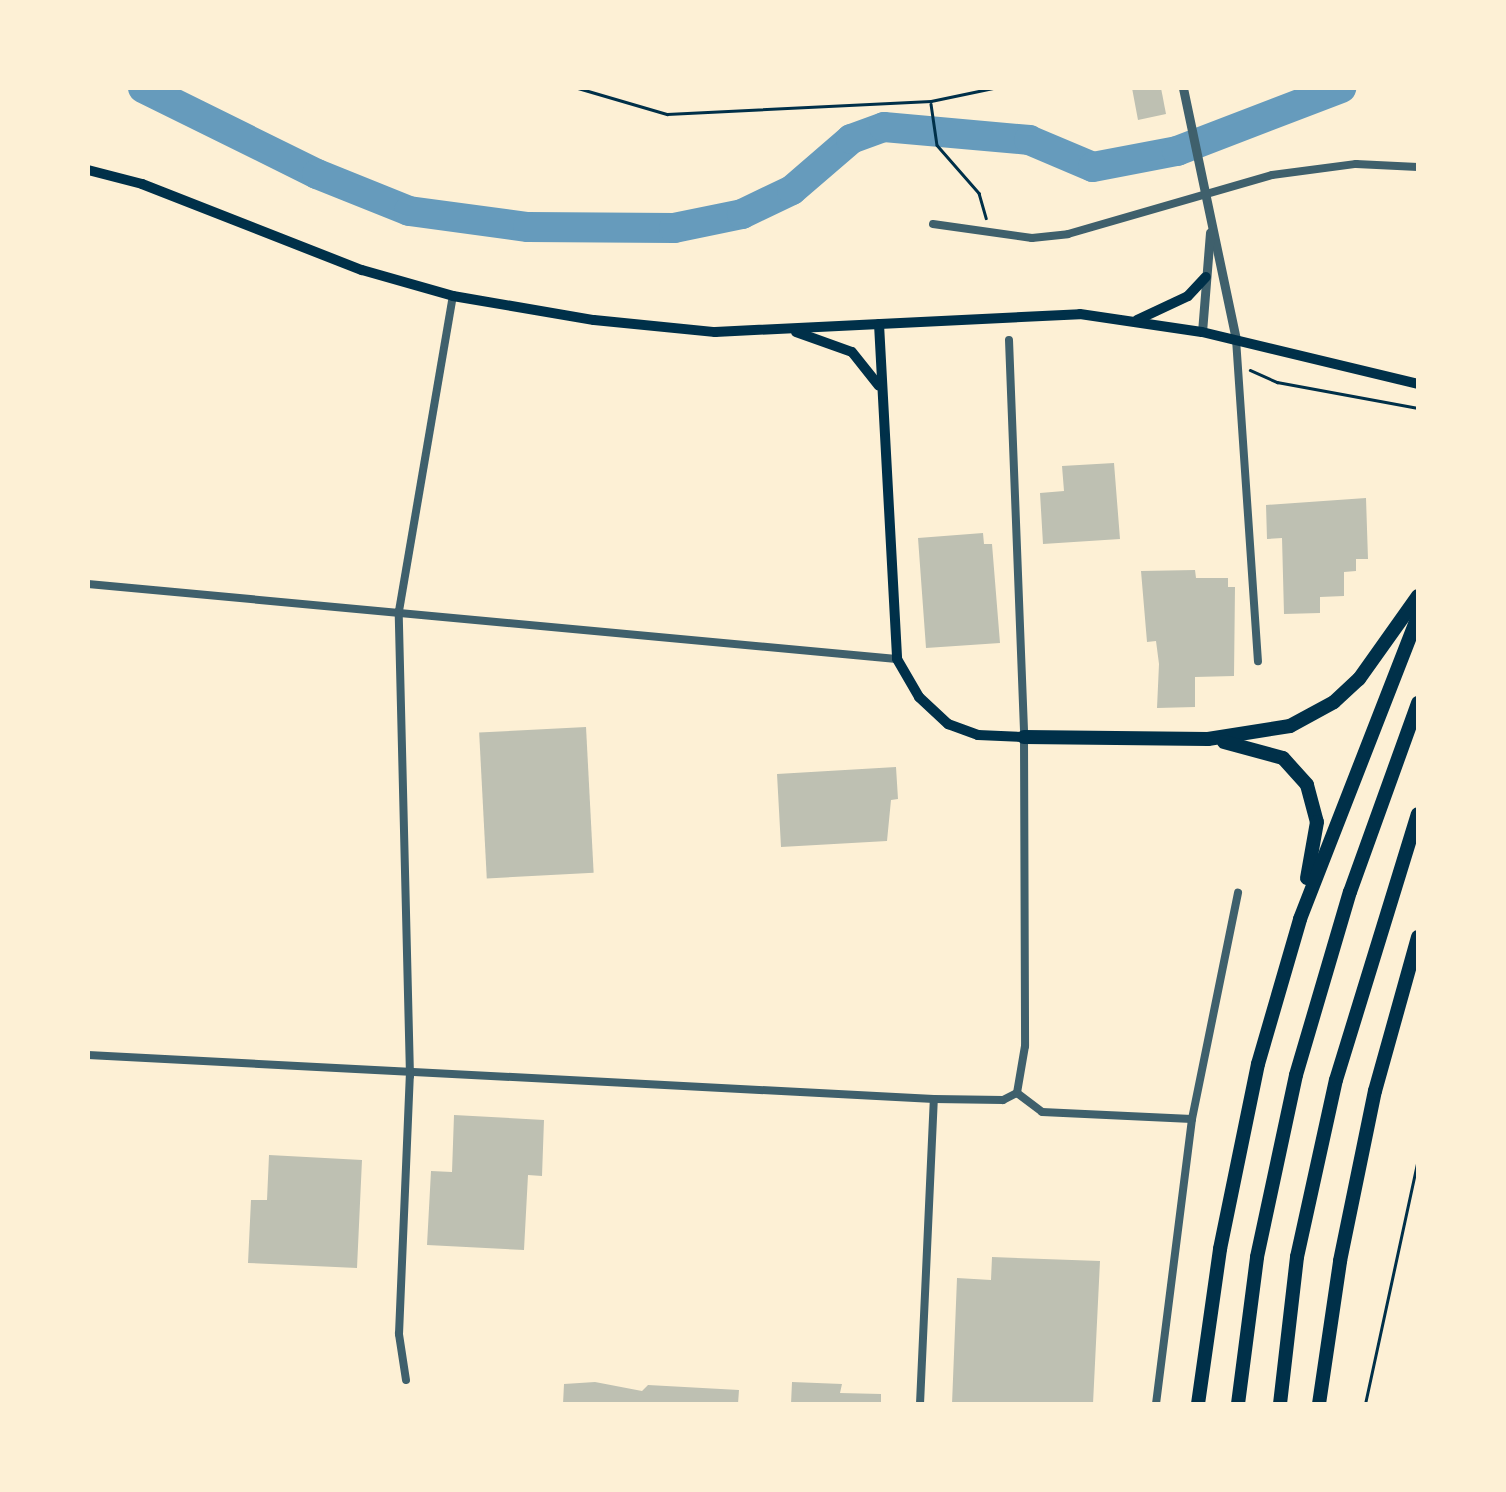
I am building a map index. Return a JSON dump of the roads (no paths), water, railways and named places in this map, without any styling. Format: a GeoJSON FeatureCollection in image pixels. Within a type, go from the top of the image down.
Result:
{"type":"FeatureCollection","features":[{"type":"Feature","properties":{"kind":"highway"},"geometry":{"type":"LineString","coordinates":[[1024,737],[1208,739],[1290,726],[1334,702],[1374,662],[1418,596]]}},
{"type":"Feature","properties":{"kind":"highway"},"geometry":{"type":"LineString","coordinates":[[1300,919],[1418,617]]}},
{"type":"Feature","properties":{"kind":"highway"},"geometry":{"type":"LineString","coordinates":[[1238,1404],[1257,1257],[1296,1076],[1350,892],[1418,703]]}},
{"type":"Feature","properties":{"kind":"highway"},"geometry":{"type":"LineString","coordinates":[[1198,1404],[1237,1154],[1300,919],[1317,822],[1307,785],[1283,758],[1208,739]]}},
{"type":"Feature","properties":{"kind":"highway"},"geometry":{"type":"LineString","coordinates":[[1280,1404],[1297,1258],[1336,1080],[1418,814]]}},
{"type":"Feature","properties":{"kind":"highway"},"geometry":{"type":"LineString","coordinates":[[1320,1404],[1340,1261],[1375,1090],[1418,937]]}},
{"type":"Feature","properties":{"kind":"main road"},"geometry":{"type":"LineString","coordinates":[[88,170],[142,184],[362,270],[453,296],[676,330],[790,330],[1008,314],[1136,320],[1418,384]]}},
{"type":"Feature","properties":{"kind":"main road"},"geometry":{"type":"LineString","coordinates":[[1136,320],[1188,296],[1206,277]]}},
{"type":"Feature","properties":{"kind":"main road"},"geometry":{"type":"LineString","coordinates":[[879,324],[897,658],[919,697],[948,724],[978,735],[1024,737]]}},
{"type":"Feature","properties":{"kind":"main road"},"geometry":{"type":"LineString","coordinates":[[790,330],[852,352],[881,390]]}},
{"type":"Feature","properties":{"kind":"street"},"geometry":{"type":"LineString","coordinates":[[1183,88],[1242,367],[1258,660]]}},
{"type":"Feature","properties":{"kind":"street"},"geometry":{"type":"LineString","coordinates":[[933,224],[990,234],[1068,234],[1287,173],[1356,164],[1418,167]]}},
{"type":"Feature","properties":{"kind":"street"},"geometry":{"type":"LineString","coordinates":[[1202,332],[1211,224]]}},
{"type":"Feature","properties":{"kind":"street"},"geometry":{"type":"LineString","coordinates":[[406,1380],[399,1334],[410,1076],[399,612],[453,296]]}},
{"type":"Feature","properties":{"kind":"street"},"geometry":{"type":"LineString","coordinates":[[1010,340],[1024,737],[1025,1046],[1017,1093]]}},
{"type":"Feature","properties":{"kind":"street"},"geometry":{"type":"LineString","coordinates":[[88,584],[897,658]]}},
{"type":"Feature","properties":{"kind":"street"},"geometry":{"type":"LineString","coordinates":[[1156,1404],[1192,1118],[1238,893]]}},
{"type":"Feature","properties":{"kind":"street"},"geometry":{"type":"LineString","coordinates":[[88,1055],[410,1076],[934,1099],[1003,1100],[1017,1093]]}},
{"type":"Feature","properties":{"kind":"street"},"geometry":{"type":"LineString","coordinates":[[1017,1093],[1042,1112],[1192,1118]]}},
{"type":"Feature","properties":{"kind":"street"},"geometry":{"type":"LineString","coordinates":[[920,1404],[934,1099]]}},
{"type":"Feature","properties":{"kind":"waterway"},"geometry":{"type":"LineString","coordinates":[[143,88],[317,174],[409,211],[528,227],[674,228],[742,214],[792,190],[851,139],[884,127],[1029,140],[1093,167],[1177,151],[1341,88]]}}]}
